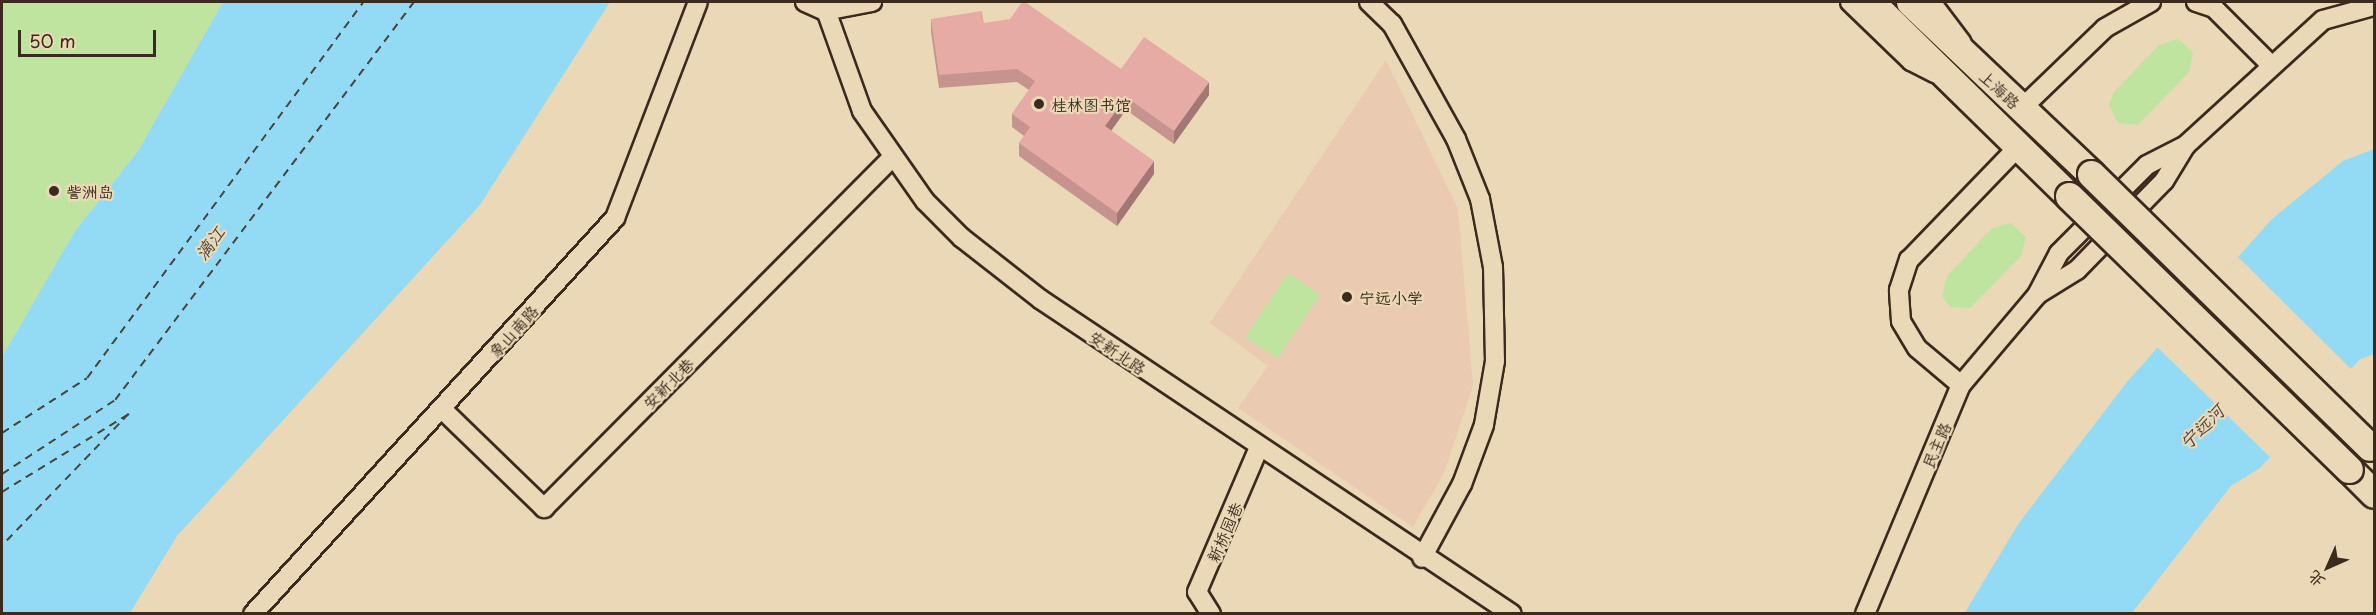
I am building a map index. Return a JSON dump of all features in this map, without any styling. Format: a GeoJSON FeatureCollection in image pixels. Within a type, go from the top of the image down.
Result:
{"type":"FeatureCollection","features":[{"type":"Feature","properties":{"kind":"highway","name":"上海路"},"geometry":{"type":"LineString","coordinates":[[1871,2],[1966,75],[2022,108],[2372,449]]}},
{"type":"Feature","properties":{"kind":"highway","name":"上海路"},"geometry":{"type":"LineString","coordinates":[[1910,2],[1966,75]]}},
{"type":"Feature","properties":{"kind":"highway"},"geometry":{"type":"LineString","coordinates":[[1966,75],[2019,146],[2374,494]]}},
{"type":"Feature","properties":{"kind":"street","name":"象山南路"},"geometry":{"type":"LineString","coordinates":[[253,614],[443,410],[615,218],[698,2]]}},
{"type":"Feature","properties":{"kind":"street"},"geometry":{"type":"LineString","coordinates":[[805,2],[824,6],[872,2]]}},
{"type":"Feature","properties":{"kind":"street"},"geometry":{"type":"LineString","coordinates":[[1369,2],[1408,50],[1456,139],[1480,199],[1493,267],[1495,361],[1484,425],[1462,484],[1422,558]]}},
{"type":"Feature","properties":{"kind":"street"},"geometry":{"type":"LineString","coordinates":[[1850,2],[1911,61],[1966,75]]}},
{"type":"Feature","properties":{"kind":"street"},"geometry":{"type":"LineString","coordinates":[[1930,2],[1950,21],[1966,75]]}},
{"type":"Feature","properties":{"kind":"street"},"geometry":{"type":"LineString","coordinates":[[2022,108],[2105,28],[2151,2]]}},
{"type":"Feature","properties":{"kind":"street"},"geometry":{"type":"LineString","coordinates":[[2196,2],[2214,8],[2271,65]]}},
{"type":"Feature","properties":{"kind":"street","name":"安新北路"},"geometry":{"type":"LineString","coordinates":[[824,6],[862,111],[891,158],[925,201],[999,268],[1422,558],[1512,614]]}},
{"type":"Feature","properties":{"kind":"street"},"geometry":{"type":"LineString","coordinates":[[2037,295],[2077,270],[2164,181],[2186,145],[2271,65],[2323,20],[2374,6]]}},
{"type":"Feature","properties":{"kind":"street"},"geometry":{"type":"LineString","coordinates":[[2037,295],[2059,253],[2147,165],[2186,145]]}},
{"type":"Feature","properties":{"kind":"street"},"geometry":{"type":"LineString","coordinates":[[1961,386],[1917,348],[1901,321],[1899,290],[1909,260],[2019,146]]}},
{"type":"Feature","properties":{"kind":"street","name":"安新北巷"},"geometry":{"type":"LineString","coordinates":[[443,410],[544,508],[891,158]]}},
{"type":"Feature","properties":{"kind":"street","name":"民主路"},"geometry":{"type":"LineString","coordinates":[[1865,614],[1961,386],[2037,295]]}},
{"type":"Feature","properties":{"kind":"street","name":"新桥园巷"},"geometry":{"type":"LineString","coordinates":[[1211,614],[1197,592],[1258,447]]}},
{"type":"Feature","properties":{"kind":"shaded area","name":"宁远小学"},"geometry":{"type":"Polygon","coordinates":[[[1386,60],[1458,209],[1473,386],[1444,473],[1413,527],[1238,408],[1268,366],[1210,323],[1386,60]]]}},
{"type":"Feature","properties":{"kind":"green space","name":"訾洲岛"},"geometry":{"type":"Polygon","coordinates":[[[2,2],[223,2],[138,151],[75,231],[2,357],[2,2]]]}},
{"type":"Feature","properties":{"kind":"green space"},"geometry":{"type":"Polygon","coordinates":[[[2178,39],[2193,53],[2189,72],[2138,125],[2118,123],[2109,105],[2114,92],[2159,45],[2178,39]]]}},
{"type":"Feature","properties":{"kind":"green space"},"geometry":{"type":"Polygon","coordinates":[[[2011,223],[2026,237],[2021,256],[1970,308],[1950,307],[1942,296],[1947,276],[1992,228],[2011,223]]]}},
{"type":"Feature","properties":{"kind":"green space"},"geometry":{"type":"Polygon","coordinates":[[[1288,273],[1320,295],[1277,359],[1245,337],[1288,273]]]}},
{"type":"Feature","properties":{"kind":"water","name":"漓江"},"geometry":{"type":"Polygon","coordinates":[[[223,2],[610,2],[480,205],[177,536],[130,613],[2,613],[2,357],[75,231],[138,151],[223,2]]]}},
{"type":"Feature","properties":{"kind":"water","name":"宁远河"},"geometry":{"type":"Polygon","coordinates":[[[2374,149],[2374,354],[2359,360],[2260,468],[2231,486],[2132,613],[1964,614],[2019,523],[2127,382],[2272,219],[2343,161],[2374,149]]]}},
{"type":"Feature","properties":{"kind":"pier"},"geometry":{"type":"Polygon","coordinates":[[[2238,257],[2353,371],[2272,459],[2157,347],[2238,257]]]}},
{"type":"Feature","properties":{"kind":"building"},"geometry":{"type":"Polygon","coordinates":[[[1022,2],[1121,69],[1144,37],[1209,82],[1174,131],[1126,97],[1105,126],[1154,161],[1117,213],[1019,143],[1030,127],[1012,114],[1035,81],[1017,69],[939,75],[931,19],[982,11],[984,23],[1010,19],[1022,2]]]}},
{"type":"Feature","properties":{"kind":"ferry route"},"geometry":{"type":"LineString","coordinates":[[2,433],[87,378],[363,2]]}},
{"type":"Feature","properties":{"kind":"ferry route"},"geometry":{"type":"LineString","coordinates":[[2,474],[115,400],[414,2]]}},
{"type":"Feature","properties":{"kind":"ferry route"},"geometry":{"type":"LineString","coordinates":[[2,492],[129,414],[2,546]]}},
{"type":"Feature","properties":{"kind":"place","name":"桂林图书馆"},"geometry":{"type":"Point","coordinates":[1039,104]}},
{"type":"Feature","properties":{"kind":"place","name":"訾洲岛"},"geometry":{"type":"Point","coordinates":[54,191]}},
{"type":"Feature","properties":{"kind":"place","name":"宁远小学"},"geometry":{"type":"Point","coordinates":[1347,297]}}]}
